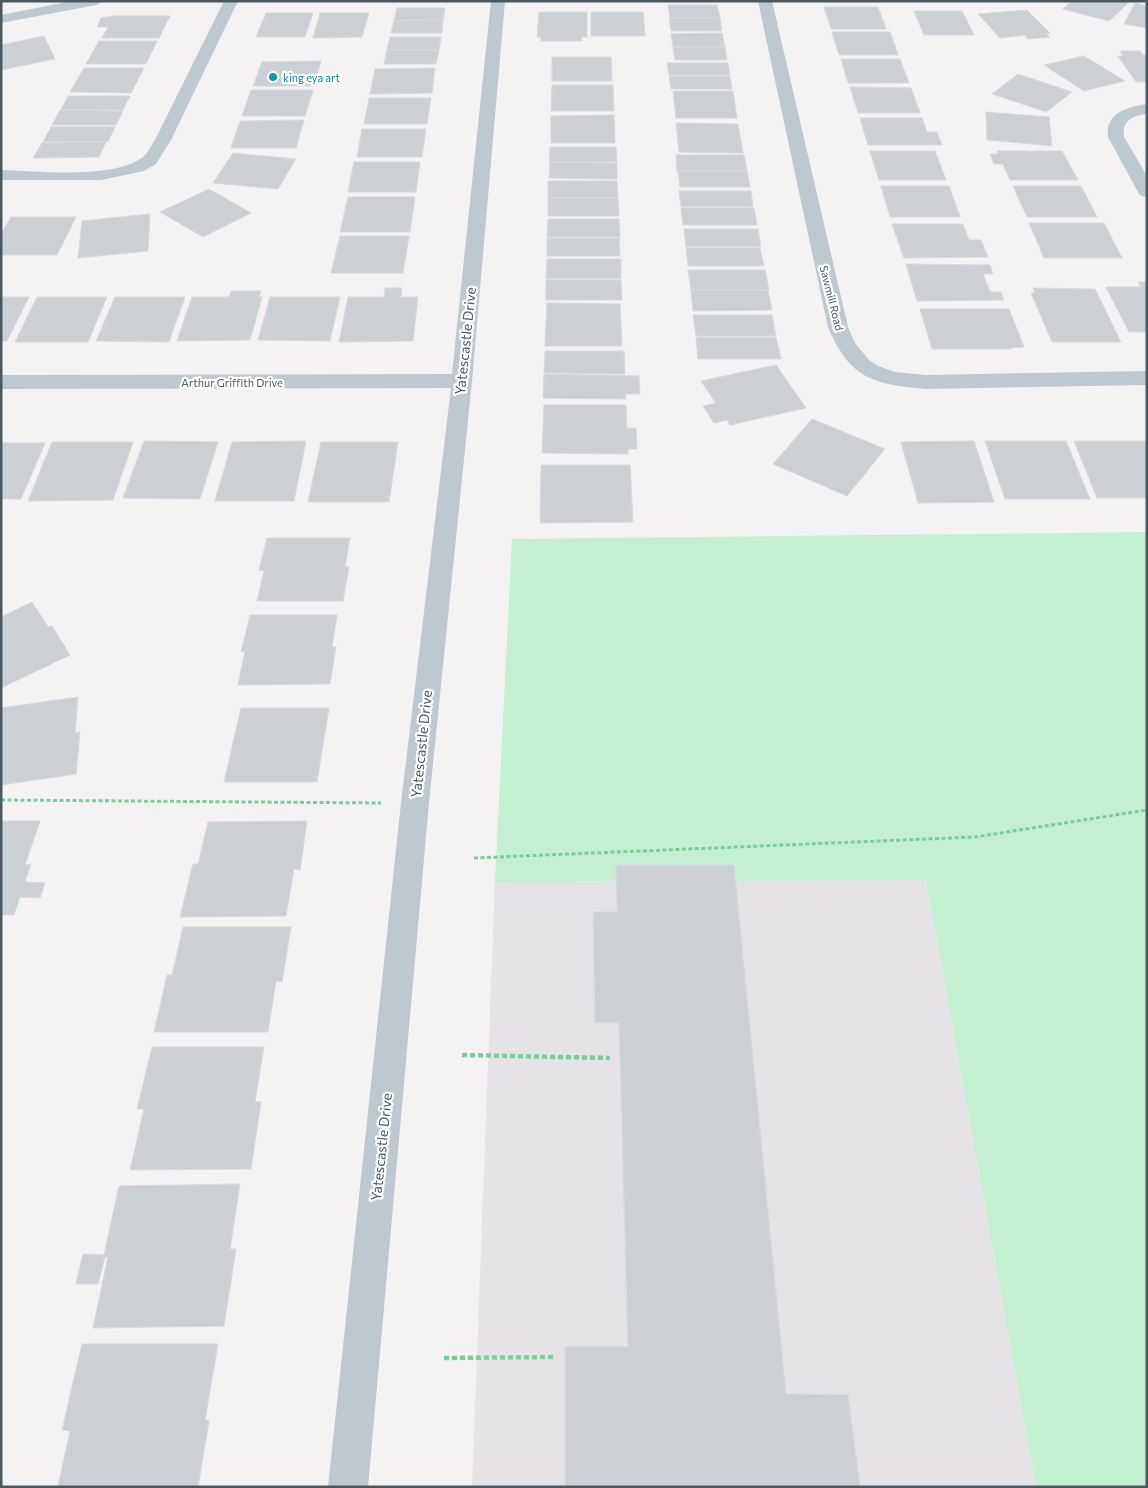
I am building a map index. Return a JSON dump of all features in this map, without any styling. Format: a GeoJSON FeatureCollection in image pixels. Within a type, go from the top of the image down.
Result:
{"type":"FeatureCollection","features":[{"type":"Feature","properties":{"kind":"street"},"geometry":{"type":"LineString","coordinates":[[1,19],[96,1]]}},
{"type":"Feature","properties":{"kind":"street"},"geometry":{"type":"LineString","coordinates":[[1,175],[103,176],[124,172],[150,160],[163,140],[231,1]]}},
{"type":"Feature","properties":{"kind":"street","name":"Yatescastle Drive"},"geometry":{"type":"LineString","coordinates":[[348,1487],[414,804],[462,381],[498,1]]}},
{"type":"Feature","properties":{"kind":"street","name":"Sawmill Road"},"geometry":{"type":"LineString","coordinates":[[765,1],[838,327],[845,347],[856,360],[867,370],[889,377],[919,381],[1147,378]]}},
{"type":"Feature","properties":{"kind":"street"},"geometry":{"type":"LineString","coordinates":[[1147,109],[1123,116],[1118,120],[1114,128],[1116,137],[1147,192]]}},
{"type":"Feature","properties":{"kind":"street","name":"Arthur Griffith Drive"},"geometry":{"type":"LineString","coordinates":[[1,382],[462,381]]}},
{"type":"Feature","properties":{"kind":"path"},"geometry":{"type":"LineString","coordinates":[[1,800],[385,803]]}},
{"type":"Feature","properties":{"kind":"path"},"geometry":{"type":"LineString","coordinates":[[474,858],[975,837],[1147,810]]}},
{"type":"Feature","properties":{"kind":"path"},"geometry":{"type":"LineString","coordinates":[[462,1056],[610,1058]]}},
{"type":"Feature","properties":{"kind":"path"},"geometry":{"type":"LineString","coordinates":[[444,1358],[553,1357]]}},
{"type":"Feature","properties":{"kind":"shaded area"},"geometry":{"type":"Polygon","coordinates":[[[926,880],[1036,1487],[472,1487],[495,882],[926,880]]]}},
{"type":"Feature","properties":{"kind":"green space"},"geometry":{"type":"Polygon","coordinates":[[[1147,532],[1147,1487],[1036,1487],[926,880],[495,882],[512,539],[1147,532]]]}},
{"type":"Feature","properties":{"kind":"building"},"geometry":{"type":"Polygon","coordinates":[[[1072,1],[1129,2],[1109,21],[1063,9],[1072,1]]]}},
{"type":"Feature","properties":{"kind":"building"},"geometry":{"type":"Polygon","coordinates":[[[1135,3],[1147,6],[1147,28],[1124,24],[1135,3]]]}},
{"type":"Feature","properties":{"kind":"building"},"geometry":{"type":"Polygon","coordinates":[[[668,5],[717,5],[720,18],[670,18],[668,5]]]}},
{"type":"Feature","properties":{"kind":"building"},"geometry":{"type":"Polygon","coordinates":[[[824,7],[878,7],[886,29],[831,29],[824,7]]]}},
{"type":"Feature","properties":{"kind":"building"},"geometry":{"type":"Polygon","coordinates":[[[397,8],[445,8],[443,20],[394,21],[397,8]]]}},
{"type":"Feature","properties":{"kind":"building"},"geometry":{"type":"Polygon","coordinates":[[[1027,10],[1050,33],[1046,34],[1050,37],[1028,39],[1025,35],[1000,38],[978,14],[1027,10]]]}},
{"type":"Feature","properties":{"kind":"building"},"geometry":{"type":"Polygon","coordinates":[[[914,11],[962,11],[974,35],[924,35],[914,11]]]}},
{"type":"Feature","properties":{"kind":"building"},"geometry":{"type":"Polygon","coordinates":[[[539,12],[587,12],[587,37],[582,37],[582,41],[541,41],[541,37],[537,37],[539,12]]]}},
{"type":"Feature","properties":{"kind":"building"},"geometry":{"type":"Polygon","coordinates":[[[591,12],[643,12],[645,36],[591,36],[591,12]]]}},
{"type":"Feature","properties":{"kind":"building"},"geometry":{"type":"Polygon","coordinates":[[[266,13],[313,13],[305,37],[256,37],[266,13]]]}},
{"type":"Feature","properties":{"kind":"building"},"geometry":{"type":"Polygon","coordinates":[[[320,13],[369,13],[362,37],[313,38],[320,13]]]}},
{"type":"Feature","properties":{"kind":"building"},"geometry":{"type":"Polygon","coordinates":[[[113,16],[170,16],[159,38],[102,38],[108,27],[97,27],[101,18],[113,16]]]}},
{"type":"Feature","properties":{"kind":"building"},"geometry":{"type":"Polygon","coordinates":[[[669,18],[720,18],[722,31],[671,31],[669,18]]]}},
{"type":"Feature","properties":{"kind":"building"},"geometry":{"type":"Polygon","coordinates":[[[443,20],[442,33],[391,33],[394,21],[443,20]]]}},
{"type":"Feature","properties":{"kind":"building"},"geometry":{"type":"Polygon","coordinates":[[[832,32],[890,32],[898,55],[839,55],[832,32]]]}},
{"type":"Feature","properties":{"kind":"building"},"geometry":{"type":"Polygon","coordinates":[[[722,33],[725,47],[673,47],[671,34],[722,33]]]}},
{"type":"Feature","properties":{"kind":"building"},"geometry":{"type":"Polygon","coordinates":[[[44,36],[55,59],[1,70],[1,45],[44,36]]]}},
{"type":"Feature","properties":{"kind":"building"},"geometry":{"type":"Polygon","coordinates":[[[390,37],[441,37],[439,50],[387,50],[390,37]]]}},
{"type":"Feature","properties":{"kind":"building"},"geometry":{"type":"Polygon","coordinates":[[[99,41],[157,41],[146,64],[86,64],[99,41]]]}},
{"type":"Feature","properties":{"kind":"building"},"geometry":{"type":"Polygon","coordinates":[[[673,47],[725,47],[727,60],[675,60],[673,47]]]}},
{"type":"Feature","properties":{"kind":"building"},"geometry":{"type":"Polygon","coordinates":[[[387,50],[439,50],[436,64],[384,64],[387,50]]]}},
{"type":"Feature","properties":{"kind":"building"},"geometry":{"type":"Polygon","coordinates":[[[1120,51],[1140,51],[1143,55],[1147,55],[1147,82],[1136,82],[1118,56],[1123,56],[1120,51]]]}},
{"type":"Feature","properties":{"kind":"building"},"geometry":{"type":"Polygon","coordinates":[[[1084,56],[1125,81],[1084,91],[1044,65],[1084,56]]]}},
{"type":"Feature","properties":{"kind":"building"},"geometry":{"type":"Polygon","coordinates":[[[552,57],[611,57],[612,81],[552,81],[552,57]]]}},
{"type":"Feature","properties":{"kind":"building"},"geometry":{"type":"Polygon","coordinates":[[[841,59],[900,59],[909,83],[848,83],[841,59]]]}},
{"type":"Feature","properties":{"kind":"building"},"geometry":{"type":"Polygon","coordinates":[[[321,61],[314,86],[253,86],[262,62],[321,61]]]}},
{"type":"Feature","properties":{"kind":"building"},"geometry":{"type":"Polygon","coordinates":[[[667,63],[728,63],[730,75],[669,75],[667,63]]]}},
{"type":"Feature","properties":{"kind":"building"},"geometry":{"type":"Polygon","coordinates":[[[84,68],[144,68],[131,93],[70,92],[84,68]]]}},
{"type":"Feature","properties":{"kind":"building"},"geometry":{"type":"Polygon","coordinates":[[[435,68],[432,93],[370,94],[375,69],[435,68]]]}},
{"type":"Feature","properties":{"kind":"building"},"geometry":{"type":"Polygon","coordinates":[[[1018,74],[1072,92],[1046,112],[992,94],[1018,74]]]}},
{"type":"Feature","properties":{"kind":"building"},"geometry":{"type":"Polygon","coordinates":[[[669,76],[730,76],[732,89],[671,89],[669,76]]]}},
{"type":"Feature","properties":{"kind":"building"},"geometry":{"type":"Polygon","coordinates":[[[552,85],[613,85],[614,111],[551,111],[552,85]]]}},
{"type":"Feature","properties":{"kind":"building"},"geometry":{"type":"Polygon","coordinates":[[[850,87],[911,88],[920,113],[858,113],[850,87]]]}},
{"type":"Feature","properties":{"kind":"building"},"geometry":{"type":"Polygon","coordinates":[[[251,90],[313,90],[305,116],[242,116],[251,90]]]}},
{"type":"Feature","properties":{"kind":"building"},"geometry":{"type":"Polygon","coordinates":[[[673,91],[733,91],[737,118],[676,118],[673,91]]]}},
{"type":"Feature","properties":{"kind":"building"},"geometry":{"type":"Polygon","coordinates":[[[68,96],[130,96],[123,110],[61,110],[68,96]]]}},
{"type":"Feature","properties":{"kind":"building"},"geometry":{"type":"Polygon","coordinates":[[[369,98],[431,98],[427,124],[364,124],[369,98]]]}},
{"type":"Feature","properties":{"kind":"building"},"geometry":{"type":"Polygon","coordinates":[[[60,110],[123,111],[116,125],[52,125],[60,110]]]}},
{"type":"Feature","properties":{"kind":"building"},"geometry":{"type":"Polygon","coordinates":[[[986,112],[1049,117],[1052,146],[987,140],[986,112]]]}},
{"type":"Feature","properties":{"kind":"building"},"geometry":{"type":"Polygon","coordinates":[[[614,115],[615,143],[551,143],[551,116],[614,115]]]}},
{"type":"Feature","properties":{"kind":"building"},"geometry":{"type":"Polygon","coordinates":[[[860,118],[922,118],[927,132],[937,132],[942,145],[868,145],[860,118]]]}},
{"type":"Feature","properties":{"kind":"building"},"geometry":{"type":"Polygon","coordinates":[[[304,120],[296,148],[231,148],[240,121],[304,120]]]}},
{"type":"Feature","properties":{"kind":"building"},"geometry":{"type":"Polygon","coordinates":[[[676,123],[738,124],[743,153],[679,152],[676,123]]]}},
{"type":"Feature","properties":{"kind":"building"},"geometry":{"type":"Polygon","coordinates":[[[51,127],[115,127],[108,142],[43,142],[51,127]]]}},
{"type":"Feature","properties":{"kind":"building"},"geometry":{"type":"Polygon","coordinates":[[[362,129],[426,129],[422,157],[357,157],[362,129]]]}},
{"type":"Feature","properties":{"kind":"building"},"geometry":{"type":"Polygon","coordinates":[[[106,142],[99,157],[33,158],[42,143],[106,142]]]}},
{"type":"Feature","properties":{"kind":"building"},"geometry":{"type":"Polygon","coordinates":[[[550,147],[616,147],[617,162],[549,162],[550,147]]]}},
{"type":"Feature","properties":{"kind":"building"},"geometry":{"type":"Polygon","coordinates":[[[870,151],[935,151],[946,180],[879,180],[870,151]]]}},
{"type":"Feature","properties":{"kind":"building"},"geometry":{"type":"Polygon","coordinates":[[[997,151],[1062,151],[1078,180],[1010,180],[1003,164],[994,164],[990,154],[999,154],[997,151]]]}},
{"type":"Feature","properties":{"kind":"building"},"geometry":{"type":"Polygon","coordinates":[[[233,153],[296,159],[278,189],[213,183],[233,153]]]}},
{"type":"Feature","properties":{"kind":"building"},"geometry":{"type":"Polygon","coordinates":[[[676,155],[744,155],[747,171],[677,171],[676,155]]]}},
{"type":"Feature","properties":{"kind":"building"},"geometry":{"type":"Polygon","coordinates":[[[354,162],[420,162],[416,192],[348,192],[354,162]]]}},
{"type":"Feature","properties":{"kind":"building"},"geometry":{"type":"Polygon","coordinates":[[[550,162],[617,163],[617,179],[549,178],[550,162]]]}},
{"type":"Feature","properties":{"kind":"building"},"geometry":{"type":"Polygon","coordinates":[[[678,171],[747,171],[750,187],[680,187],[678,171]]]}},
{"type":"Feature","properties":{"kind":"building"},"geometry":{"type":"Polygon","coordinates":[[[548,181],[617,181],[618,198],[548,198],[548,181]]]}},
{"type":"Feature","properties":{"kind":"building"},"geometry":{"type":"Polygon","coordinates":[[[881,186],[949,186],[960,217],[890,217],[881,186]]]}},
{"type":"Feature","properties":{"kind":"building"},"geometry":{"type":"Polygon","coordinates":[[[1013,186],[1081,186],[1097,217],[1027,217],[1013,186]]]}},
{"type":"Feature","properties":{"kind":"building"},"geometry":{"type":"Polygon","coordinates":[[[209,189],[251,213],[203,237],[160,212],[209,189]]]}},
{"type":"Feature","properties":{"kind":"building"},"geometry":{"type":"Polygon","coordinates":[[[679,191],[751,191],[753,207],[681,207],[679,191]]]}},
{"type":"Feature","properties":{"kind":"building"},"geometry":{"type":"Polygon","coordinates":[[[348,197],[415,197],[410,232],[340,232],[348,197]]]}},
{"type":"Feature","properties":{"kind":"building"},"geometry":{"type":"Polygon","coordinates":[[[548,198],[618,198],[619,216],[548,216],[548,198]]]}},
{"type":"Feature","properties":{"kind":"building"},"geometry":{"type":"Polygon","coordinates":[[[681,208],[754,208],[757,225],[683,225],[681,208]]]}},
{"type":"Feature","properties":{"kind":"building"},"geometry":{"type":"Polygon","coordinates":[[[150,214],[148,251],[78,258],[82,221],[150,214]]]}},
{"type":"Feature","properties":{"kind":"building"},"geometry":{"type":"Polygon","coordinates":[[[11,217],[76,217],[57,255],[1,255],[1,234],[11,217]]]}},
{"type":"Feature","properties":{"kind":"building"},"geometry":{"type":"Polygon","coordinates":[[[548,219],[619,219],[620,237],[547,237],[548,219]]]}},
{"type":"Feature","properties":{"kind":"building"},"geometry":{"type":"Polygon","coordinates":[[[1029,223],[1104,223],[1122,258],[1044,258],[1029,223]]]}},
{"type":"Feature","properties":{"kind":"building"},"geometry":{"type":"Polygon","coordinates":[[[892,224],[963,224],[969,240],[981,240],[988,257],[904,258],[892,224]]]}},
{"type":"Feature","properties":{"kind":"building"},"geometry":{"type":"Polygon","coordinates":[[[684,229],[758,229],[761,247],[686,247],[684,229]]]}},
{"type":"Feature","properties":{"kind":"building"},"geometry":{"type":"Polygon","coordinates":[[[340,236],[409,236],[403,273],[331,273],[340,236]]]}},
{"type":"Feature","properties":{"kind":"building"},"geometry":{"type":"Polygon","coordinates":[[[547,238],[619,238],[620,256],[547,256],[547,238]]]}},
{"type":"Feature","properties":{"kind":"building"},"geometry":{"type":"Polygon","coordinates":[[[686,248],[760,248],[764,266],[688,266],[686,248]]]}},
{"type":"Feature","properties":{"kind":"building"},"geometry":{"type":"Polygon","coordinates":[[[547,259],[621,259],[621,279],[546,279],[547,259]]]}},
{"type":"Feature","properties":{"kind":"building"},"geometry":{"type":"Polygon","coordinates":[[[906,264],[990,265],[993,274],[983,274],[990,292],[1001,292],[1004,300],[917,301],[906,264]]]}},
{"type":"Feature","properties":{"kind":"building"},"geometry":{"type":"Polygon","coordinates":[[[688,270],[765,270],[769,290],[691,290],[688,270]]]}},
{"type":"Feature","properties":{"kind":"building"},"geometry":{"type":"Polygon","coordinates":[[[546,280],[621,280],[622,300],[546,300],[546,280]]]}},
{"type":"Feature","properties":{"kind":"building"},"geometry":{"type":"Polygon","coordinates":[[[1138,282],[1147,282],[1147,332],[1129,332],[1106,287],[1141,287],[1138,282]]]}},
{"type":"Feature","properties":{"kind":"building"},"geometry":{"type":"Polygon","coordinates":[[[385,288],[402,288],[401,297],[418,297],[413,341],[339,342],[348,297],[384,297],[385,288]]]}},
{"type":"Feature","properties":{"kind":"building"},"geometry":{"type":"Polygon","coordinates":[[[1033,288],[1095,289],[1121,342],[1052,342],[1031,293],[1035,293],[1033,288]]]}},
{"type":"Feature","properties":{"kind":"building"},"geometry":{"type":"Polygon","coordinates":[[[691,290],[768,290],[772,310],[693,311],[691,290]]]}},
{"type":"Feature","properties":{"kind":"building"},"geometry":{"type":"Polygon","coordinates":[[[231,291],[261,291],[259,297],[262,297],[250,340],[177,341],[192,297],[229,297],[231,291]]]}},
{"type":"Feature","properties":{"kind":"building"},"geometry":{"type":"Polygon","coordinates":[[[1,297],[29,297],[7,341],[1,341],[1,297]]]}},
{"type":"Feature","properties":{"kind":"building"},"geometry":{"type":"Polygon","coordinates":[[[37,297],[107,297],[88,342],[15,342],[37,297]]]}},
{"type":"Feature","properties":{"kind":"building"},"geometry":{"type":"Polygon","coordinates":[[[115,297],[185,297],[169,342],[96,341],[115,297]]]}},
{"type":"Feature","properties":{"kind":"building"},"geometry":{"type":"Polygon","coordinates":[[[270,297],[340,297],[330,341],[258,340],[270,297]]]}},
{"type":"Feature","properties":{"kind":"building"},"geometry":{"type":"Polygon","coordinates":[[[547,303],[620,304],[622,346],[545,346],[547,303]]]}},
{"type":"Feature","properties":{"kind":"building"},"geometry":{"type":"Polygon","coordinates":[[[920,309],[1009,309],[1024,347],[1011,349],[932,349],[920,309]]]}},
{"type":"Feature","properties":{"kind":"building"},"geometry":{"type":"Polygon","coordinates":[[[693,315],[772,315],[776,336],[696,336],[693,315]]]}},
{"type":"Feature","properties":{"kind":"building"},"geometry":{"type":"Polygon","coordinates":[[[696,337],[776,337],[781,359],[698,359],[696,337]]]}},
{"type":"Feature","properties":{"kind":"building"},"geometry":{"type":"Polygon","coordinates":[[[545,351],[624,351],[625,374],[544,373],[545,351]]]}},
{"type":"Feature","properties":{"kind":"building"},"geometry":{"type":"Polygon","coordinates":[[[776,365],[806,408],[730,425],[727,420],[714,423],[703,406],[716,403],[701,381],[776,365]]]}},
{"type":"Feature","properties":{"kind":"building"},"geometry":{"type":"Polygon","coordinates":[[[544,374],[639,376],[640,394],[625,394],[626,399],[543,398],[544,374]]]}},
{"type":"Feature","properties":{"kind":"building"},"geometry":{"type":"Polygon","coordinates":[[[544,405],[626,405],[627,428],[636,428],[637,449],[628,449],[628,454],[542,453],[544,405]]]}},
{"type":"Feature","properties":{"kind":"building"},"geometry":{"type":"Polygon","coordinates":[[[812,419],[885,449],[847,496],[773,464],[812,419]]]}},
{"type":"Feature","properties":{"kind":"building"},"geometry":{"type":"Polygon","coordinates":[[[144,441],[218,442],[200,499],[123,498],[144,441]]]}},
{"type":"Feature","properties":{"kind":"building"},"geometry":{"type":"Polygon","coordinates":[[[306,441],[294,501],[215,501],[232,442],[306,441]]]}},
{"type":"Feature","properties":{"kind":"building"},"geometry":{"type":"Polygon","coordinates":[[[974,441],[994,502],[918,503],[901,442],[974,441]]]}},
{"type":"Feature","properties":{"kind":"building"},"geometry":{"type":"Polygon","coordinates":[[[985,441],[1066,441],[1090,499],[1005,499],[985,441]]]}},
{"type":"Feature","properties":{"kind":"building"},"geometry":{"type":"Polygon","coordinates":[[[1074,441],[1147,441],[1147,498],[1097,498],[1074,441]]]}},
{"type":"Feature","properties":{"kind":"building"},"geometry":{"type":"Polygon","coordinates":[[[52,442],[133,442],[113,500],[28,501],[52,442]]]}},
{"type":"Feature","properties":{"kind":"building"},"geometry":{"type":"Polygon","coordinates":[[[321,442],[398,442],[389,502],[308,502],[321,442]]]}},
{"type":"Feature","properties":{"kind":"building"},"geometry":{"type":"Polygon","coordinates":[[[1,443],[45,443],[21,499],[1,499],[1,443]]]}},
{"type":"Feature","properties":{"kind":"building"},"geometry":{"type":"Polygon","coordinates":[[[541,465],[630,465],[633,522],[540,523],[541,465]]]}},
{"type":"Feature","properties":{"kind":"building"},"geometry":{"type":"Polygon","coordinates":[[[267,538],[350,538],[345,567],[349,567],[343,601],[257,601],[264,571],[259,570],[267,538]]]}},
{"type":"Feature","properties":{"kind":"building"},"geometry":{"type":"Polygon","coordinates":[[[32,602],[48,627],[52,626],[70,655],[1,688],[1,617],[32,602]]]}},
{"type":"Feature","properties":{"kind":"building"},"geometry":{"type":"Polygon","coordinates":[[[250,615],[337,615],[332,647],[336,647],[330,684],[238,685],[245,651],[241,652],[250,615]]]}},
{"type":"Feature","properties":{"kind":"building"},"geometry":{"type":"Polygon","coordinates":[[[78,697],[75,733],[80,732],[76,774],[1,785],[1,708],[78,697]]]}},
{"type":"Feature","properties":{"kind":"building"},"geometry":{"type":"Polygon","coordinates":[[[241,708],[329,708],[317,782],[224,782],[241,708]]]}},
{"type":"Feature","properties":{"kind":"building"},"geometry":{"type":"Polygon","coordinates":[[[1,821],[40,821],[25,865],[31,864],[25,882],[45,883],[40,898],[20,897],[14,915],[1,915],[1,821]]]}},
{"type":"Feature","properties":{"kind":"building"},"geometry":{"type":"Polygon","coordinates":[[[307,821],[300,870],[294,869],[286,916],[180,917],[193,864],[198,864],[208,822],[307,821]]]}},
{"type":"Feature","properties":{"kind":"building"},"geometry":{"type":"Polygon","coordinates":[[[616,865],[734,865],[786,1394],[848,1395],[860,1487],[565,1487],[565,1347],[628,1347],[619,1023],[595,1023],[593,912],[617,912],[616,865]]]}},
{"type":"Feature","properties":{"kind":"building"},"geometry":{"type":"Polygon","coordinates":[[[183,927],[291,927],[282,982],[276,981],[268,1032],[154,1032],[167,975],[172,975],[183,927]]]}},
{"type":"Feature","properties":{"kind":"building"},"geometry":{"type":"Polygon","coordinates":[[[152,1047],[264,1047],[255,1101],[261,1102],[251,1169],[130,1170],[144,1109],[137,1109],[152,1047]]]}},
{"type":"Feature","properties":{"kind":"building"},"geometry":{"type":"Polygon","coordinates":[[[240,1184],[230,1249],[236,1249],[224,1326],[93,1328],[108,1257],[105,1257],[98,1284],[76,1284],[83,1254],[104,1255],[119,1186],[240,1184]]]}},
{"type":"Feature","properties":{"kind":"building"},"geometry":{"type":"Polygon","coordinates":[[[82,1344],[218,1344],[205,1420],[209,1421],[198,1487],[58,1487],[70,1431],[62,1430],[82,1344]]]}},
{"type":"Feature","properties":{"kind":"place","name":"king eya art"},"geometry":{"type":"Point","coordinates":[273,77]}}]}
